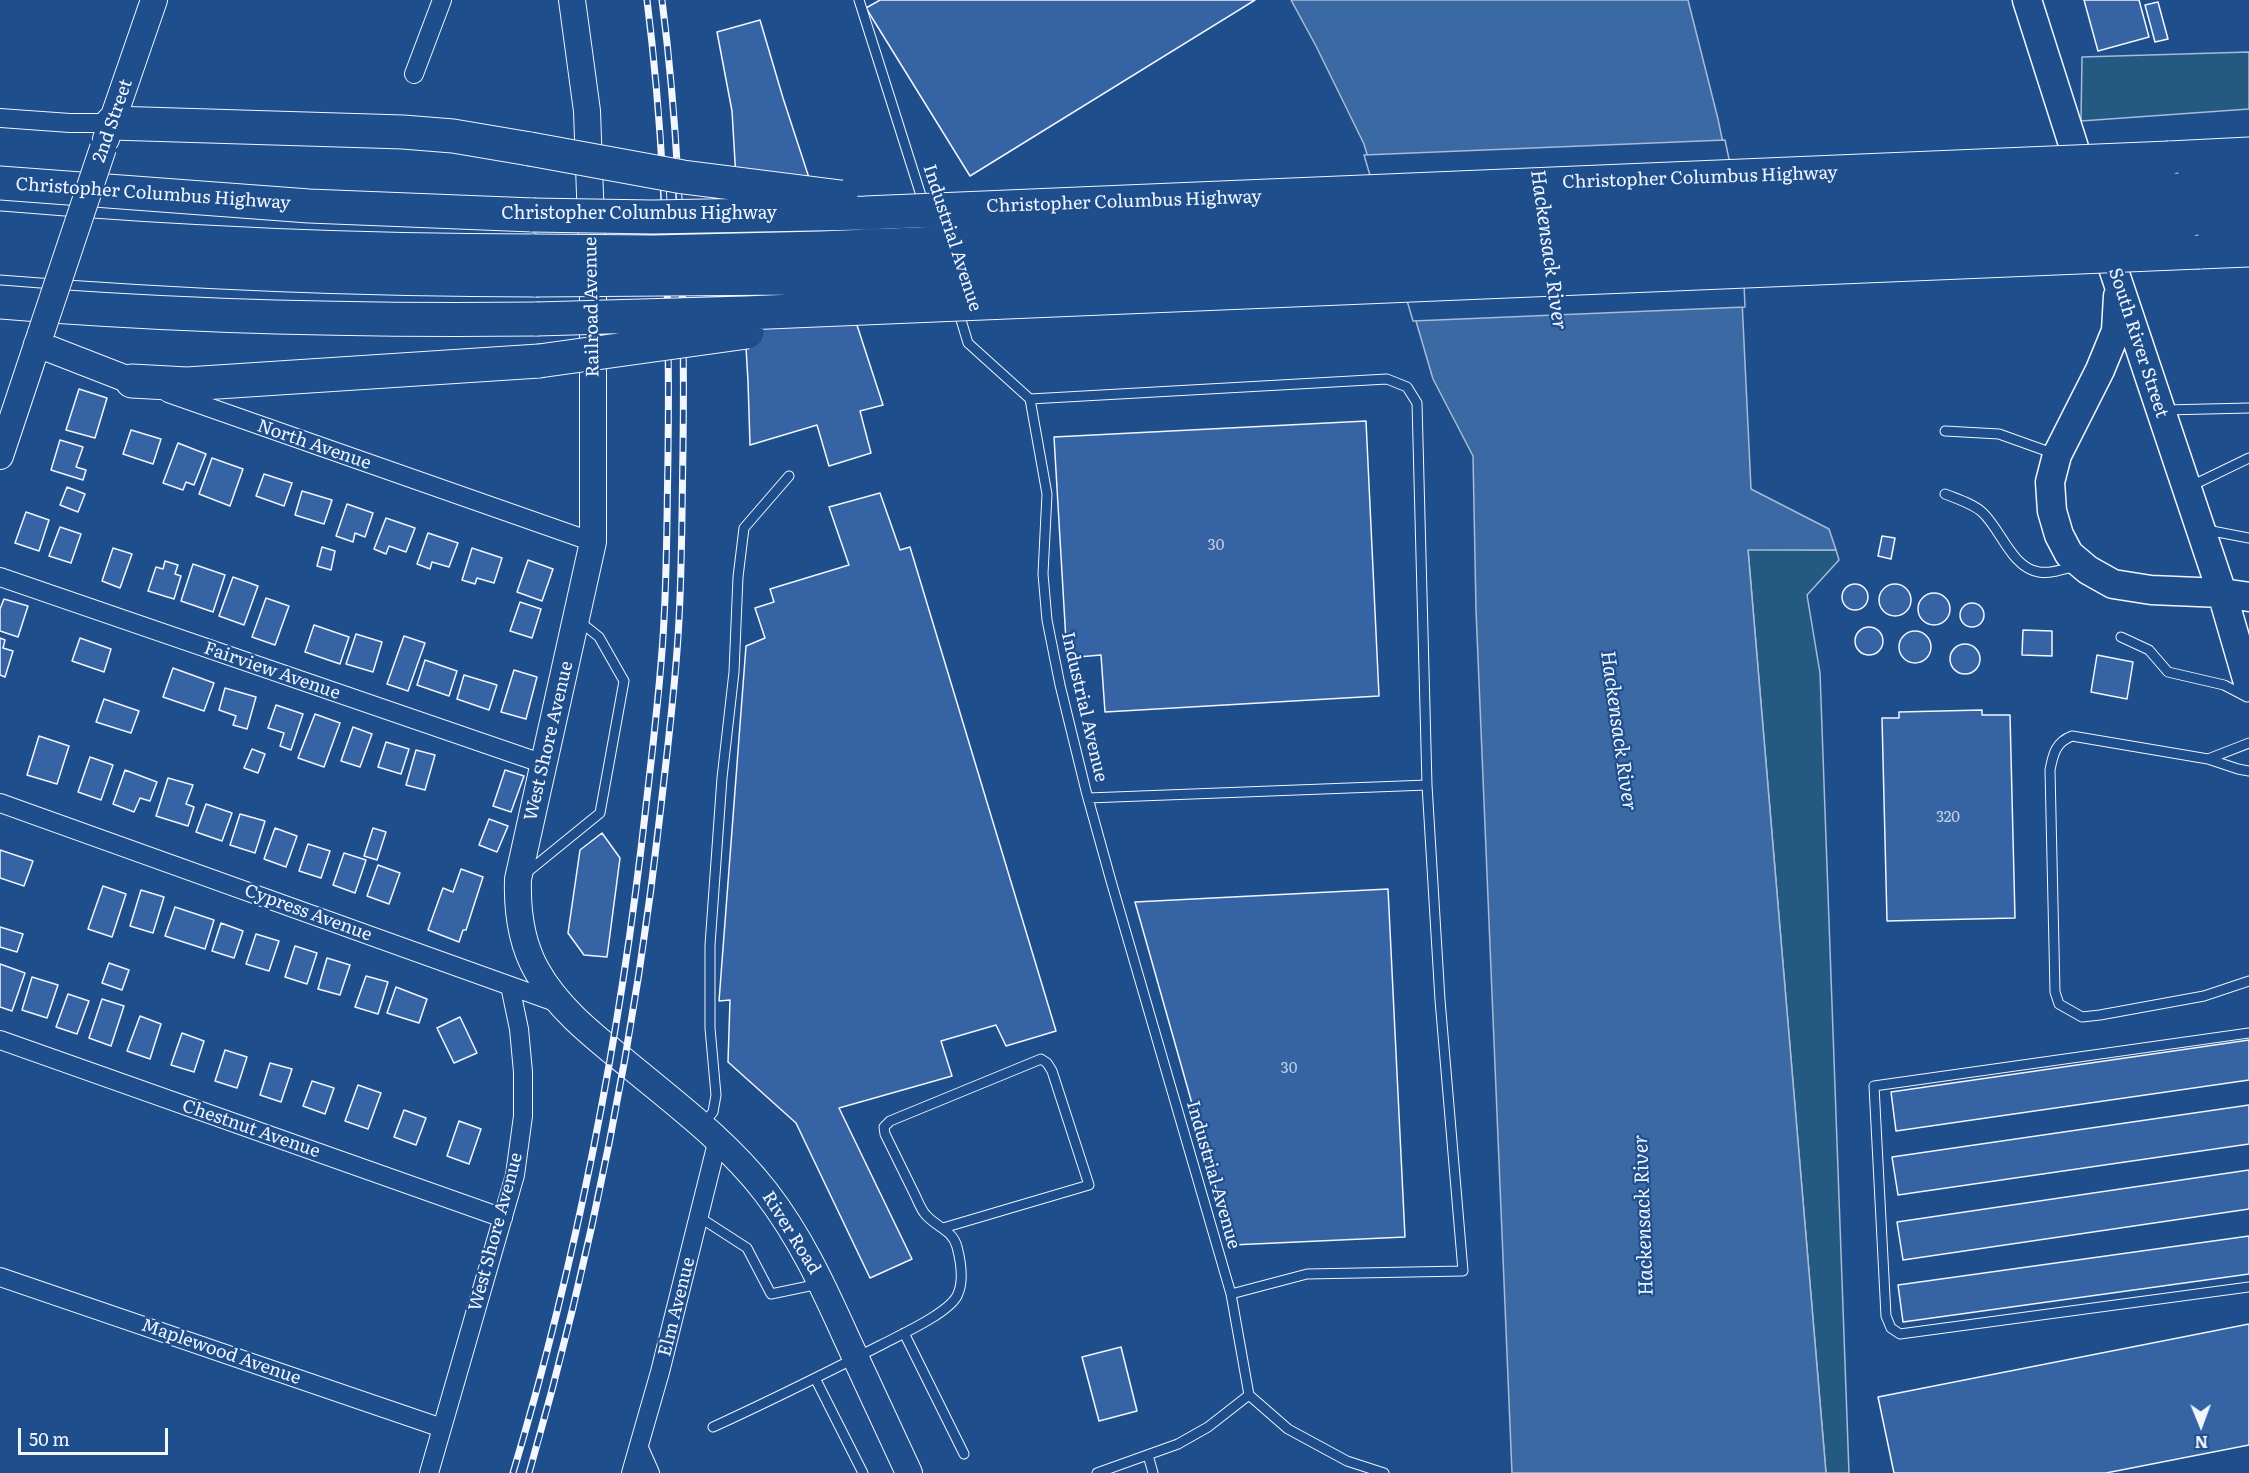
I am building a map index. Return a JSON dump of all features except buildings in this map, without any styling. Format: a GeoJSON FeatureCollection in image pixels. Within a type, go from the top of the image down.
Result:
{"type":"FeatureCollection","features":[{"type":"Feature","properties":{"kind":"highway"},"geometry":{"type":"LineString","coordinates":[[108,135],[403,132],[453,136],[934,219]]}},
{"type":"Feature","properties":{"kind":"highway","name":"Christopher Columbus Highway"},"geometry":{"type":"LineString","coordinates":[[0,183],[309,206],[533,215],[934,219],[2249,154]]}},
{"type":"Feature","properties":{"kind":"highway","name":"Christopher Columbus Highway"},"geometry":{"type":"LineString","coordinates":[[0,228],[103,237],[379,249],[535,266],[795,278],[2184,205],[2249,188]]}},
{"type":"Feature","properties":{"kind":"highway","name":"Christopher Columbus Highway"},"geometry":{"type":"LineString","coordinates":[[2184,205],[2249,217]]}},
{"type":"Feature","properties":{"kind":"highway"},"geometry":{"type":"LineString","coordinates":[[0,302],[226,316],[381,320],[537,319],[704,315],[947,296],[2249,250]]}},
{"type":"Feature","properties":{"kind":"highway","name":"Christopher Columbus Highway"},"geometry":{"type":"LineString","coordinates":[[0,258],[146,268],[342,277],[535,266]]}},
{"type":"Feature","properties":{"kind":"highway"},"geometry":{"type":"LineString","coordinates":[[132,381],[187,384],[539,361],[947,296]]}},
{"type":"Feature","properties":{"kind":"main road","name":"2nd Street"},"geometry":{"type":"LineString","coordinates":[[0,456],[154,0]]}},
{"type":"Feature","properties":{"kind":"main road","name":"Railroad Avenue"},"geometry":{"type":"LineString","coordinates":[[572,0],[587,111],[593,290],[593,542]]}},
{"type":"Feature","properties":{"kind":"main road","name":"South River Street"},"geometry":{"type":"LineString","coordinates":[[2027,0],[2118,285],[2200,529],[2235,595],[2249,686]]}},
{"type":"Feature","properties":{"kind":"main road"},"geometry":{"type":"LineString","coordinates":[[2118,285],[2116,331],[2100,370],[2057,455],[2050,482],[2052,511],[2059,535],[2069,554],[2113,584],[2151,590],[2235,595]]}},
{"type":"Feature","properties":{"kind":"main road","name":"North Avenue"},"geometry":{"type":"LineString","coordinates":[[39,339],[132,381]]}},
{"type":"Feature","properties":{"kind":"main road","name":"West Shore Avenue"},"geometry":{"type":"LineString","coordinates":[[558,1003],[537,970],[525,941],[518,911],[518,879],[593,542]]}},
{"type":"Feature","properties":{"kind":"main road","name":"Cypress Avenue"},"geometry":{"type":"LineString","coordinates":[[558,1003],[604,1045]]}},
{"type":"Feature","properties":{"kind":"main road","name":"River Road"},"geometry":{"type":"LineString","coordinates":[[604,1045],[710,1133],[764,1190],[793,1230],[821,1283],[909,1473]]}},
{"type":"Feature","properties":{"kind":"street"},"geometry":{"type":"LineString","coordinates":[[414,74],[442,0]]}},
{"type":"Feature","properties":{"kind":"street"},"geometry":{"type":"LineString","coordinates":[[0,118],[69,123],[108,135]]}},
{"type":"Feature","properties":{"kind":"street","name":"North Avenue"},"geometry":{"type":"LineString","coordinates":[[132,381],[593,542]]}},
{"type":"Feature","properties":{"kind":"street","name":"Fairview Avenue"},"geometry":{"type":"LineString","coordinates":[[0,577],[544,764]]}},
{"type":"Feature","properties":{"kind":"street","name":"Cypress Avenue"},"geometry":{"type":"LineString","coordinates":[[0,803],[558,1003]]}},
{"type":"Feature","properties":{"kind":"street","name":"West Shore Avenue"},"geometry":{"type":"LineString","coordinates":[[429,1473],[515,1175],[523,1116],[523,1072],[519,1029],[510,986]]}},
{"type":"Feature","properties":{"kind":"street","name":"Chestnut Avenue"},"geometry":{"type":"LineString","coordinates":[[0,1040],[503,1218]]}},
{"type":"Feature","properties":{"kind":"street","name":"Elm Avenue"},"geometry":{"type":"LineString","coordinates":[[631,1473],[699,1216],[710,1133]]}},
{"type":"Feature","properties":{"kind":"street","name":"Maplewood Avenue"},"geometry":{"type":"LineString","coordinates":[[0,1277],[442,1428]]}},
{"type":"Feature","properties":{"kind":"street"},"geometry":{"type":"LineString","coordinates":[[639,1448],[650,1473]]}},
{"type":"Feature","properties":{"kind":"lane","name":"Industrial Avenue"},"geometry":{"type":"LineString","coordinates":[[859,0],[934,219],[939,252]]}},
{"type":"Feature","properties":{"kind":"lane","name":"Industrial Avenue"},"geometry":{"type":"LineString","coordinates":[[943,264],[947,296],[968,343],[1030,399],[1047,494],[1043,574],[1047,620],[1060,685],[1088,798],[1231,1294],[1249,1395]]}},
{"type":"Feature","properties":{"kind":"lane"},"geometry":{"type":"LineString","coordinates":[[1030,399],[1387,379],[1407,387],[1417,403],[1427,785],[1440,1000],[1463,1270],[1307,1274],[1231,1294]]}},
{"type":"Feature","properties":{"kind":"lane"},"geometry":{"type":"LineString","coordinates":[[2160,410],[2249,408]]}},
{"type":"Feature","properties":{"kind":"lane"},"geometry":{"type":"LineString","coordinates":[[1945,431],[1999,434],[2057,455]]}},
{"type":"Feature","properties":{"kind":"lane"},"geometry":{"type":"LineString","coordinates":[[2187,488],[2249,458]]}},
{"type":"Feature","properties":{"kind":"lane"},"geometry":{"type":"LineString","coordinates":[[710,1133],[716,1095],[710,1028],[710,945],[722,778],[734,672],[738,577],[744,528],[789,476]]}},
{"type":"Feature","properties":{"kind":"lane"},"geometry":{"type":"LineString","coordinates":[[1945,494],[1981,510],[1997,529],[2013,558],[2037,572],[2053,572],[2081,564]]}},
{"type":"Feature","properties":{"kind":"lane"},"geometry":{"type":"LineString","coordinates":[[2200,529],[2249,538]]}},
{"type":"Feature","properties":{"kind":"lane"},"geometry":{"type":"LineString","coordinates":[[518,879],[600,813],[624,681],[599,637],[576,619]]}},
{"type":"Feature","properties":{"kind":"lane"},"geometry":{"type":"LineString","coordinates":[[2121,637],[2149,650],[2168,672],[2224,685],[2249,698]]}},
{"type":"Feature","properties":{"kind":"lane"},"geometry":{"type":"LineString","coordinates":[[2249,771],[2208,759],[2079,736],[2064,739],[2054,750],[2050,770],[2055,992],[2059,1004],[2082,1017],[2100,1015],[2204,996],[2249,981]]}},
{"type":"Feature","properties":{"kind":"lane"},"geometry":{"type":"LineString","coordinates":[[2208,759],[2249,743]]}},
{"type":"Feature","properties":{"kind":"lane"},"geometry":{"type":"LineString","coordinates":[[1088,798],[1427,785]]}},
{"type":"Feature","properties":{"kind":"lane"},"geometry":{"type":"LineString","coordinates":[[2249,1033],[1874,1086],[1886,1316],[1891,1328],[1900,1334],[2249,1287]]}},
{"type":"Feature","properties":{"kind":"lane"},"geometry":{"type":"LineString","coordinates":[[713,1427],[816,1380],[924,1323],[956,1298],[961,1285],[960,1259],[956,1243],[943,1228],[925,1215],[885,1134],[884,1127],[890,1121],[1041,1059],[1052,1071],[1089,1185],[943,1228]]}},
{"type":"Feature","properties":{"kind":"lane"},"geometry":{"type":"LineString","coordinates":[[699,1216],[747,1248],[771,1294],[821,1283]]}},
{"type":"Feature","properties":{"kind":"lane"},"geometry":{"type":"LineString","coordinates":[[904,1333],[964,1454]]}},
{"type":"Feature","properties":{"kind":"lane"},"geometry":{"type":"LineString","coordinates":[[816,1380],[862,1473]]}},
{"type":"Feature","properties":{"kind":"lane"},"geometry":{"type":"LineString","coordinates":[[1097,1473],[1178,1444],[1208,1427],[1249,1395],[1288,1429],[1347,1461],[1384,1473]]}},
{"type":"Feature","properties":{"kind":"lane"},"geometry":{"type":"LineString","coordinates":[[1148,1455],[1153,1473]]}},
{"type":"Feature","properties":{"kind":"shaded area"},"geometry":{"type":"Polygon","coordinates":[[[2249,52],[2249,109],[2081,121],[2082,57],[2249,52]]]}},
{"type":"Feature","properties":{"kind":"shaded area"},"geometry":{"type":"Polygon","coordinates":[[[1748,549],[1836,550],[1839,560],[1807,595],[1820,673],[1849,1473],[1826,1473],[1748,549]]]}},
{"type":"Feature","properties":{"kind":"water","name":"Hackensack River"},"geometry":{"type":"Polygon","coordinates":[[[1291,0],[1688,0],[1718,119],[1738,216],[1751,489],[1829,529],[1836,550],[1748,550],[1826,1473],[1512,1473],[1476,610],[1473,456],[1433,379],[1364,144],[1291,0]]]}},
{"type":"Feature","properties":{"kind":"pier"},"geometry":{"type":"Polygon","coordinates":[[[1725,140],[1741,216],[1745,307],[1413,321],[1364,155],[1725,140]]]}},
{"type":"Feature","properties":{"kind":"railway"},"geometry":{"type":"LineString","coordinates":[[513,1473],[558,1309],[610,1059],[636,891],[659,690],[666,558],[668,342],[663,171],[647,0]]}},
{"type":"Feature","properties":{"kind":"railway"},"geometry":{"type":"LineString","coordinates":[[529,1473],[573,1309],[625,1059],[651,891],[674,690],[681,577],[683,336],[678,168],[662,0]]}}]}
